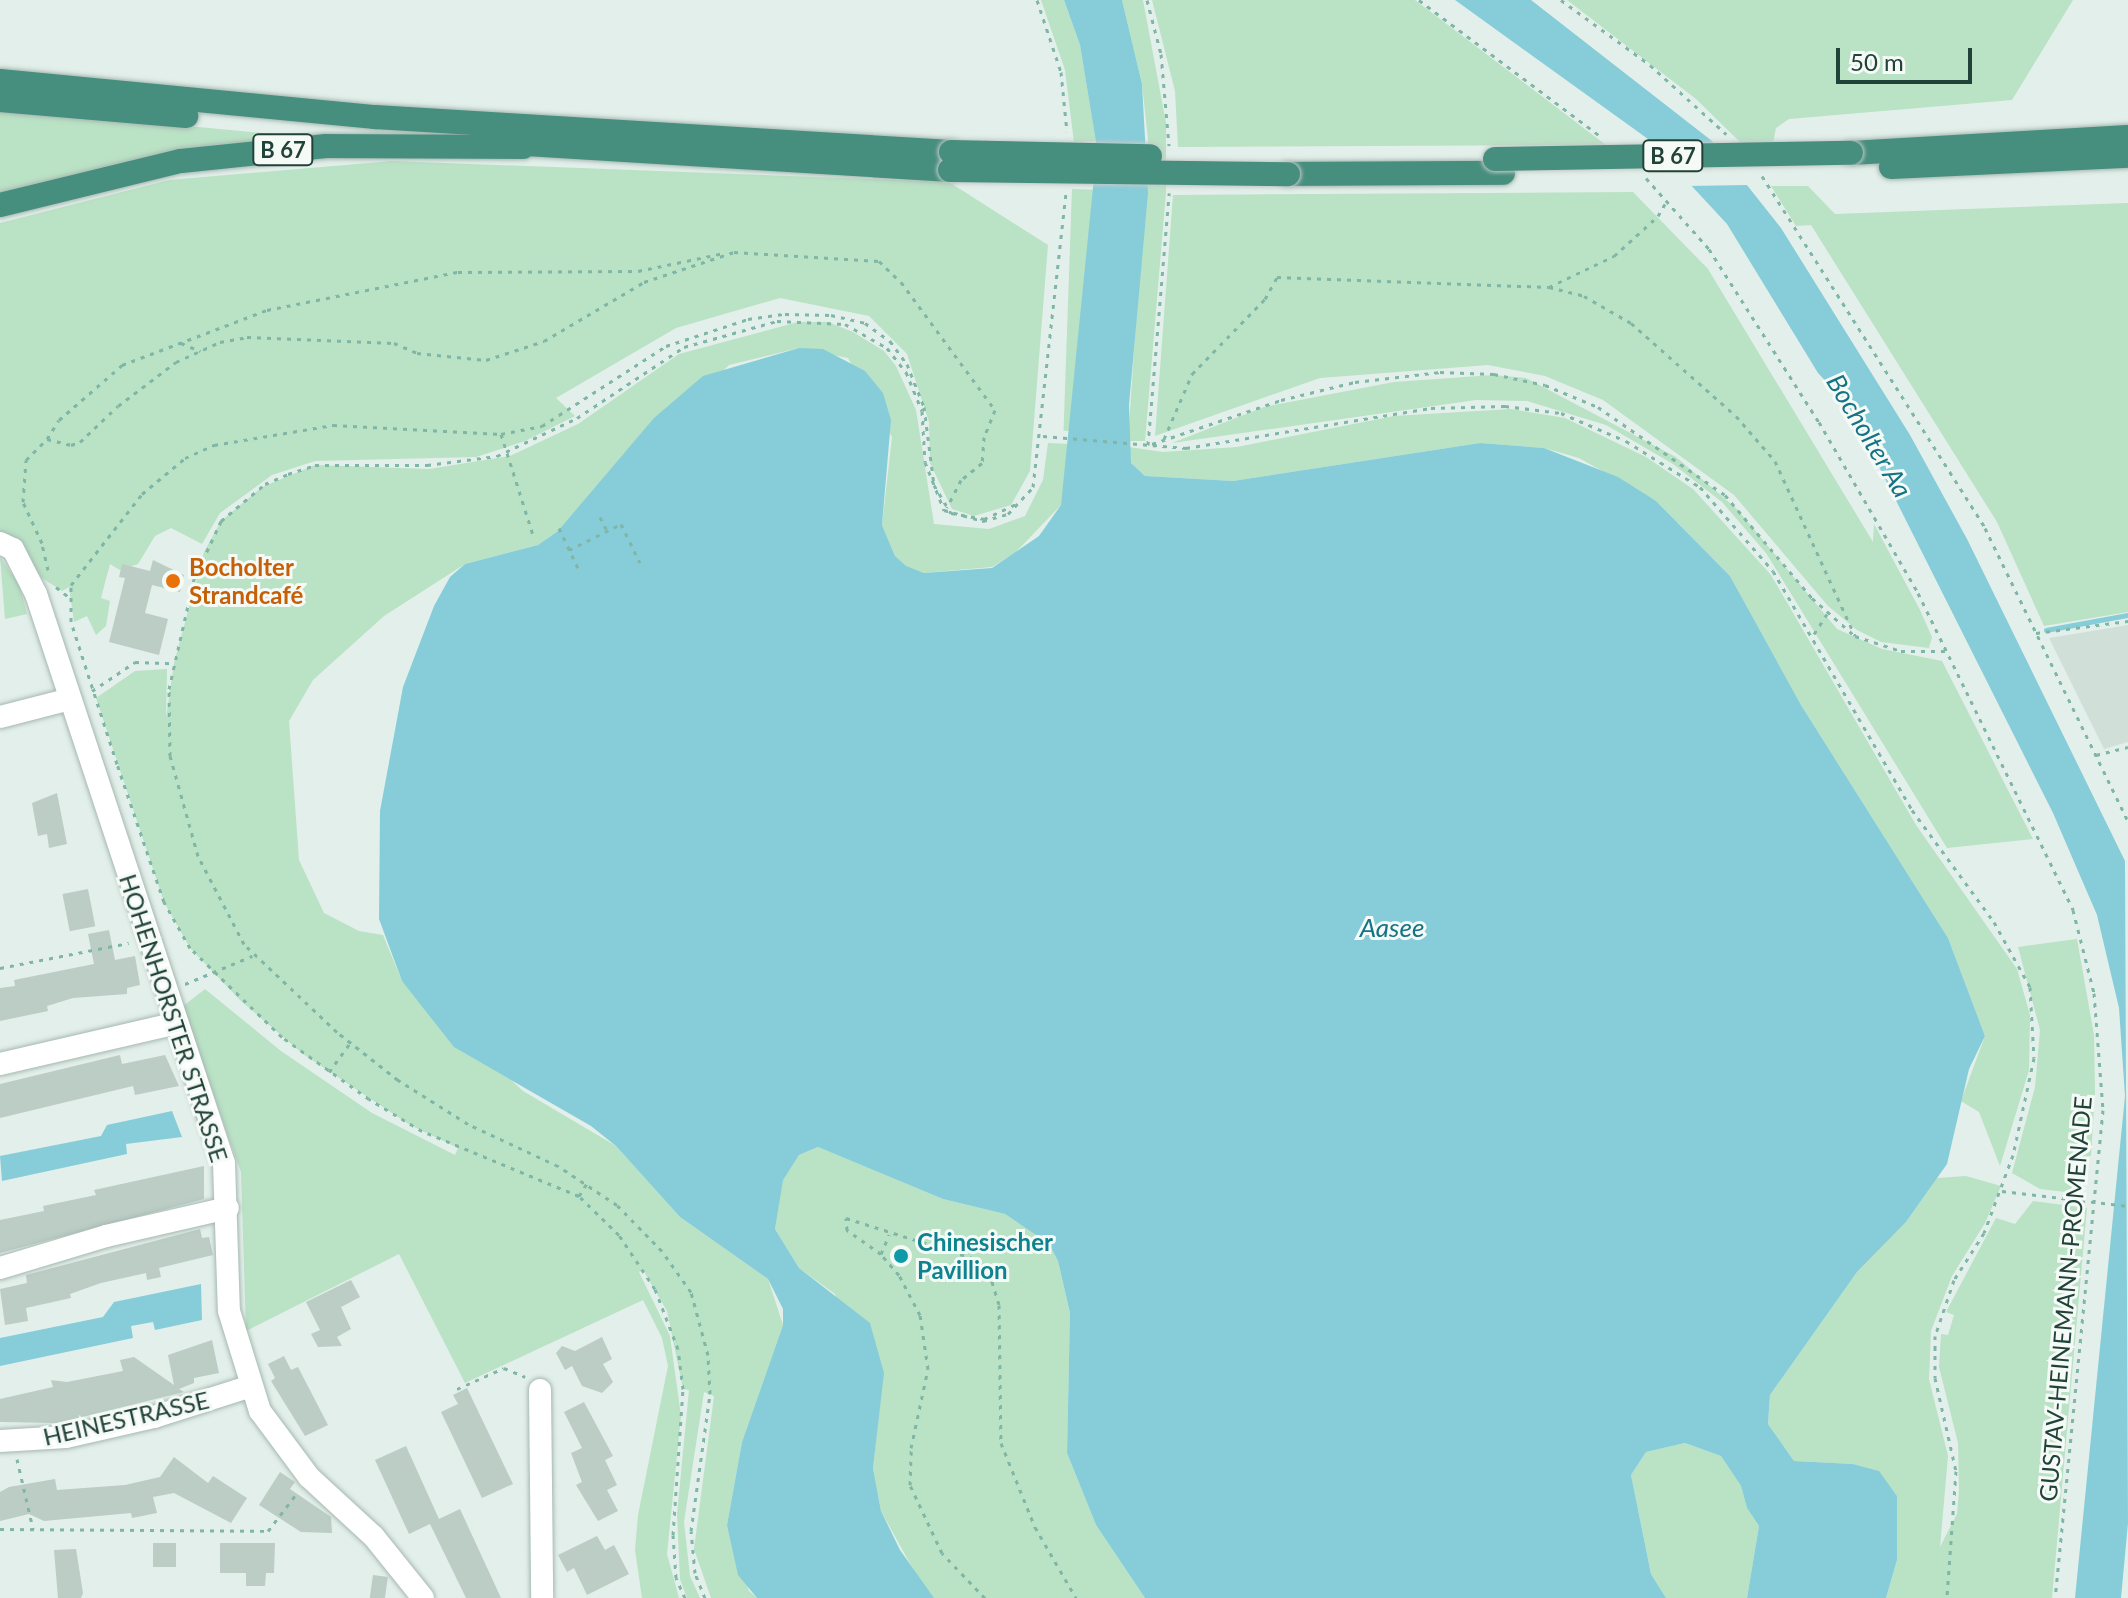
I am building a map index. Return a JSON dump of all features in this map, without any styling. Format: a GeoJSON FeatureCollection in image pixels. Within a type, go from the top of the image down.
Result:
{"type":"FeatureCollection","features":[{"type":"Feature","properties":{"kind":"highway","name":"B 67"},"geometry":{"type":"LineString","coordinates":[[0,81],[375,117],[950,161]]}},
{"type":"Feature","properties":{"kind":"highway","name":"B 67"},"geometry":{"type":"LineString","coordinates":[[0,100],[571,148]]}},
{"type":"Feature","properties":{"kind":"highway","name":"B 67"},"geometry":{"type":"LineString","coordinates":[[1852,161],[2128,137]]}},
{"type":"Feature","properties":{"kind":"highway","name":"B 67"},"geometry":{"type":"LineString","coordinates":[[0,205],[181,161],[326,146],[571,148],[950,161],[1288,166],[1499,166],[2128,156]]}},
{"type":"Feature","properties":{"kind":"street","name":"HOHENHORSTER STRASSE"},"geometry":{"type":"LineString","coordinates":[[0,543],[13,549],[36,594],[224,1163],[228,1208],[229,1311],[251,1386],[274,1434],[309,1477],[374,1537],[423,1598]]}},
{"type":"Feature","properties":{"kind":"street"},"geometry":{"type":"LineString","coordinates":[[0,717],[70,699]]}},
{"type":"Feature","properties":{"kind":"street"},"geometry":{"type":"LineString","coordinates":[[0,1064],[177,1023]]}},
{"type":"Feature","properties":{"kind":"street"},"geometry":{"type":"LineString","coordinates":[[0,1268],[106,1236],[228,1208]]}},
{"type":"Feature","properties":{"kind":"street","name":"HEINESTRASSE"},"geometry":{"type":"LineString","coordinates":[[6,1441],[66,1437],[154,1417],[251,1386]]}},
{"type":"Feature","properties":{"kind":"street"},"geometry":{"type":"LineString","coordinates":[[540,1390],[542,1598]]}},
{"type":"Feature","properties":{"kind":"path"},"geometry":{"type":"LineString","coordinates":[[1037,0],[1061,72],[1068,140]]}},
{"type":"Feature","properties":{"kind":"path"},"geometry":{"type":"LineString","coordinates":[[1147,0],[1161,54],[1170,159]]}},
{"type":"Feature","properties":{"kind":"path"},"geometry":{"type":"LineString","coordinates":[[1419,0],[1609,143]]}},
{"type":"Feature","properties":{"kind":"path"},"geometry":{"type":"LineString","coordinates":[[1561,0],[1650,65],[1738,145]]}},
{"type":"Feature","properties":{"kind":"path"},"geometry":{"type":"LineString","coordinates":[[1757,168],[1985,528],[2128,821]]}},
{"type":"Feature","properties":{"kind":"path","name":"GUSTAV-HEINEMANN-PROMENADE"},"geometry":{"type":"LineString","coordinates":[[1639,171],[1668,199],[1709,249],[1819,422],[1947,651],[2073,910],[2094,993],[2102,1069],[2094,1202],[2055,1598]]}},
{"type":"Feature","properties":{"kind":"path"},"geometry":{"type":"LineString","coordinates":[[705,1598],[691,1545],[691,1508],[710,1394],[706,1343],[697,1306],[662,1251],[617,1205],[587,1183],[447,1112],[350,1043],[252,956],[198,856],[175,786],[166,724],[174,663],[207,544],[221,521],[265,484],[315,465],[427,465],[506,453],[577,418],[684,347],[777,321],[823,321],[865,332],[906,372],[922,411],[932,488],[945,509],[983,521],[1019,505],[1033,487],[1043,436],[1066,182]]}},
{"type":"Feature","properties":{"kind":"path"},"geometry":{"type":"LineString","coordinates":[[1148,445],[1169,189]]}},
{"type":"Feature","properties":{"kind":"path"},"geometry":{"type":"LineString","coordinates":[[1549,287],[1614,256],[1658,216],[1668,199]]}},
{"type":"Feature","properties":{"kind":"path"},"geometry":{"type":"LineString","coordinates":[[69,597],[54,583],[23,502],[22,469],[59,420],[113,372],[267,310],[458,272],[638,271],[686,257],[734,252],[879,261],[901,282],[995,410],[984,437],[982,463],[961,480],[945,509]]}},
{"type":"Feature","properties":{"kind":"path"},"geometry":{"type":"LineString","coordinates":[[47,439],[71,445],[80,442],[137,390],[201,351],[247,337],[394,343],[417,353],[486,360],[544,341],[644,282],[734,252]]}},
{"type":"Feature","properties":{"kind":"path"},"geometry":{"type":"LineString","coordinates":[[1164,439],[1192,374],[1265,299],[1277,277],[1549,287],[1584,296],[1631,323],[1736,416],[1775,461],[1855,636]]}},
{"type":"Feature","properties":{"kind":"path"},"geometry":{"type":"LineString","coordinates":[[685,1598],[673,1556],[673,1503],[685,1421],[678,1349],[667,1311],[643,1270],[619,1235],[579,1196],[422,1131],[329,1072],[214,976],[183,938],[164,902],[71,622],[69,597],[81,565],[142,494],[185,458],[214,445],[333,425],[501,434],[542,426],[570,412],[684,338],[785,314],[831,315],[865,323],[890,341],[907,364],[924,407],[934,485],[945,509]]}},
{"type":"Feature","properties":{"kind":"path"},"geometry":{"type":"LineString","coordinates":[[684,338],[684,347]]}},
{"type":"Feature","properties":{"kind":"path"},"geometry":{"type":"LineString","coordinates":[[181,343],[201,351]]}},
{"type":"Feature","properties":{"kind":"path"},"geometry":{"type":"LineString","coordinates":[[1148,445],[1355,382],[1440,372],[1494,374],[1545,385],[1598,407],[1725,495],[1827,614],[1855,636],[1901,651],[1947,651]]}},
{"type":"Feature","properties":{"kind":"path"},"geometry":{"type":"LineString","coordinates":[[1043,436],[1148,445],[1220,445],[1431,408],[1505,406],[1561,413],[1626,441],[1700,487],[1773,571],[1814,634],[1912,810],[1994,922],[2030,987],[2034,1058],[2002,1191],[1984,1233],[1954,1280],[1935,1336],[1935,1378],[1956,1471],[1947,1598]]}},
{"type":"Feature","properties":{"kind":"path"},"geometry":{"type":"LineString","coordinates":[[501,434],[533,535]]}},
{"type":"Feature","properties":{"kind":"path"},"geometry":{"type":"LineString","coordinates":[[600,517],[607,531]]}},
{"type":"Feature","properties":{"kind":"path"},"geometry":{"type":"LineString","coordinates":[[569,550],[621,524],[640,563]]}},
{"type":"Feature","properties":{"kind":"path"},"geometry":{"type":"LineString","coordinates":[[559,528],[578,568]]}},
{"type":"Feature","properties":{"kind":"path"},"geometry":{"type":"LineString","coordinates":[[1814,634],[1827,614]]}},
{"type":"Feature","properties":{"kind":"path"},"geometry":{"type":"LineString","coordinates":[[2036,633],[2128,621]]}},
{"type":"Feature","properties":{"kind":"path"},"geometry":{"type":"LineString","coordinates":[[93,690],[135,662],[174,663]]}},
{"type":"Feature","properties":{"kind":"path"},"geometry":{"type":"LineString","coordinates":[[2096,755],[2128,747]]}},
{"type":"Feature","properties":{"kind":"path"},"geometry":{"type":"LineString","coordinates":[[0,968],[148,940]]}},
{"type":"Feature","properties":{"kind":"path"},"geometry":{"type":"LineString","coordinates":[[166,990],[214,976],[252,956]]}},
{"type":"Feature","properties":{"kind":"path"},"geometry":{"type":"LineString","coordinates":[[329,1072],[350,1043]]}},
{"type":"Feature","properties":{"kind":"path"},"geometry":{"type":"LineString","coordinates":[[579,1196],[587,1183]]}},
{"type":"Feature","properties":{"kind":"path"},"geometry":{"type":"LineString","coordinates":[[2002,1191],[2128,1206]]}},
{"type":"Feature","properties":{"kind":"path"},"geometry":{"type":"LineString","coordinates":[[985,1598],[942,1553],[914,1501],[909,1465],[928,1369],[925,1344],[912,1296],[881,1254],[847,1230],[843,1221],[859,1219],[889,1235],[972,1258],[989,1272],[999,1305],[1001,1443],[1040,1537],[1076,1598]]}},
{"type":"Feature","properties":{"kind":"path"},"geometry":{"type":"LineString","coordinates":[[881,1254],[889,1235]]}},
{"type":"Feature","properties":{"kind":"path"},"geometry":{"type":"LineString","coordinates":[[457,1389],[504,1368],[520,1371],[540,1390]]}},
{"type":"Feature","properties":{"kind":"path"},"geometry":{"type":"LineString","coordinates":[[6,1441],[33,1529]]}},
{"type":"Feature","properties":{"kind":"path"},"geometry":{"type":"LineString","coordinates":[[0,1529],[268,1531],[309,1477]]}},
{"type":"Feature","properties":{"kind":"shaded area"},"geometry":{"type":"Polygon","coordinates":[[[2128,625],[2128,742],[2104,749],[2049,638],[2128,625]]]}},
{"type":"Feature","properties":{"kind":"green space"},"geometry":{"type":"Polygon","coordinates":[[[1041,0],[1064,0],[1080,45],[1096,141],[1074,142],[1065,70],[1041,0]]]}},
{"type":"Feature","properties":{"kind":"green space"},"geometry":{"type":"Polygon","coordinates":[[[1122,0],[1143,0],[1166,123],[1166,192],[1145,441],[1128,441],[1148,139],[1142,84],[1122,0]]]}},
{"type":"Feature","properties":{"kind":"green space"},"geometry":{"type":"Polygon","coordinates":[[[1152,0],[1415,0],[1606,145],[1178,147],[1175,91],[1152,0]]]}},
{"type":"Feature","properties":{"kind":"green space"},"geometry":{"type":"Polygon","coordinates":[[[1567,0],[2073,0],[2012,100],[1789,119],[1776,128],[1773,143],[1742,144],[1696,99],[1567,0]]]}},
{"type":"Feature","properties":{"kind":"green space"},"geometry":{"type":"Polygon","coordinates":[[[0,108],[315,138],[0,195],[0,108]]]}},
{"type":"Feature","properties":{"kind":"green space"},"geometry":{"type":"Polygon","coordinates":[[[392,161],[949,182],[1048,245],[1030,471],[1011,505],[974,516],[952,509],[930,463],[929,422],[907,354],[869,316],[780,298],[676,328],[556,398],[575,416],[525,441],[476,457],[315,461],[272,475],[220,513],[202,544],[171,528],[155,536],[138,564],[120,570],[110,564],[101,598],[110,601],[106,626],[96,635],[87,616],[74,622],[69,587],[62,591],[42,578],[0,531],[0,223],[169,180],[392,161]]]}},
{"type":"Feature","properties":{"kind":"green space"},"geometry":{"type":"Polygon","coordinates":[[[1771,186],[1808,186],[1835,214],[2128,203],[2128,612],[2044,626],[1997,522],[1811,225],[1796,226],[1771,186]]]}},
{"type":"Feature","properties":{"kind":"green space"},"geometry":{"type":"Polygon","coordinates":[[[1072,189],[1095,190],[1087,432],[1064,431],[1072,189]]]}},
{"type":"Feature","properties":{"kind":"green space"},"geometry":{"type":"Polygon","coordinates":[[[1633,192],[1708,269],[1873,542],[1874,524],[1932,637],[1929,648],[1881,642],[1857,630],[1828,606],[1734,495],[1603,400],[1545,376],[1488,365],[1320,378],[1155,436],[1173,195],[1633,192]]]}},
{"type":"Feature","properties":{"kind":"green space"},"geometry":{"type":"Polygon","coordinates":[[[798,322],[828,322],[853,332],[884,351],[896,366],[916,410],[934,524],[989,529],[1025,516],[1043,480],[1048,443],[1070,444],[1061,505],[1016,552],[992,567],[924,573],[906,567],[895,556],[882,525],[892,437],[848,358],[799,348],[729,365],[558,531],[538,545],[465,564],[384,616],[313,680],[289,721],[299,860],[324,913],[359,931],[383,935],[402,981],[523,1091],[616,1146],[680,1217],[768,1279],[783,1325],[742,1442],[727,1525],[749,1591],[757,1598],[711,1598],[694,1549],[714,1396],[704,1392],[684,1522],[690,1576],[700,1598],[687,1598],[680,1579],[677,1514],[689,1390],[683,1389],[667,1311],[643,1270],[639,1272],[670,1336],[681,1416],[667,1554],[679,1598],[642,1598],[635,1550],[638,1515],[668,1366],[662,1338],[643,1300],[465,1383],[399,1254],[246,1331],[241,1172],[182,1007],[205,989],[281,1051],[372,1113],[455,1155],[458,1148],[410,1125],[303,1054],[241,1001],[190,948],[164,902],[96,698],[135,671],[167,669],[166,718],[174,663],[204,552],[221,521],[262,487],[315,465],[429,469],[510,456],[578,424],[679,354],[798,322]]]}},
{"type":"Feature","properties":{"kind":"green space"},"geometry":{"type":"Polygon","coordinates":[[[1493,375],[1526,378],[1676,457],[1737,509],[1837,629],[1882,649],[1942,661],[2033,839],[1947,848],[1766,553],[1722,502],[1673,464],[1606,425],[1527,401],[1476,400],[1172,443],[1264,407],[1394,382],[1493,375]]]}},
{"type":"Feature","properties":{"kind":"green space"},"geometry":{"type":"Polygon","coordinates":[[[1511,409],[1565,418],[1646,457],[1693,489],[1771,575],[1916,825],[2017,969],[2030,1015],[2029,1070],[2000,1166],[1979,1112],[1961,1101],[1985,1036],[1948,938],[1801,705],[1730,576],[1656,501],[1579,458],[1544,448],[1480,443],[1233,481],[1145,476],[1131,463],[1129,447],[1163,452],[1237,447],[1394,416],[1511,409]]]}},
{"type":"Feature","properties":{"kind":"green space"},"geometry":{"type":"Polygon","coordinates":[[[0,557],[19,584],[27,614],[5,619],[0,557]]]}},
{"type":"Feature","properties":{"kind":"green space"},"geometry":{"type":"Polygon","coordinates":[[[2077,939],[2094,1035],[2095,1093],[2091,1156],[2078,1159],[2074,1193],[2040,1189],[2012,1173],[2035,1087],[2040,1030],[2018,947],[2077,939]]]}},
{"type":"Feature","properties":{"kind":"green space"},"geometry":{"type":"Polygon","coordinates":[[[818,1147],[943,1199],[1005,1214],[1049,1244],[1058,1261],[1070,1313],[1067,1453],[1096,1525],[1145,1598],[934,1598],[918,1578],[881,1511],[873,1468],[878,1421],[835,1294],[799,1268],[775,1229],[782,1180],[799,1155],[818,1147]]]}},
{"type":"Feature","properties":{"kind":"green space"},"geometry":{"type":"Polygon","coordinates":[[[1966,1176],[2001,1186],[1985,1223],[1952,1276],[1931,1331],[1929,1379],[1948,1456],[1940,1547],[1957,1514],[1959,1490],[1958,1443],[1939,1367],[1941,1334],[1948,1335],[1954,1315],[1946,1312],[1996,1218],[2015,1224],[2033,1201],[2087,1208],[2052,1598],[1886,1598],[1897,1560],[1897,1496],[1878,1471],[1853,1464],[1794,1461],[1768,1424],[1770,1395],[1857,1272],[1906,1222],[1937,1178],[1966,1176]]]}},
{"type":"Feature","properties":{"kind":"green space"},"geometry":{"type":"Polygon","coordinates":[[[1685,1443],[1721,1456],[1741,1486],[1747,1508],[1759,1526],[1747,1598],[1666,1598],[1651,1574],[1631,1475],[1646,1452],[1685,1443]]]}},
{"type":"Feature","properties":{"kind":"water","name":"Aasee"},"geometry":{"type":"Polygon","coordinates":[[[1064,0],[1122,0],[1142,84],[1148,193],[1129,405],[1131,463],[1145,476],[1233,481],[1480,443],[1544,448],[1618,477],[1656,501],[1730,576],[1801,705],[1948,938],[1985,1036],[1969,1069],[1947,1164],[1906,1222],[1857,1272],[1770,1395],[1768,1424],[1794,1461],[1853,1464],[1879,1471],[1897,1496],[1897,1560],[1886,1598],[1747,1598],[1759,1526],[1747,1508],[1741,1486],[1721,1456],[1685,1443],[1646,1452],[1631,1475],[1651,1574],[1666,1598],[1145,1598],[1096,1525],[1067,1453],[1070,1313],[1058,1261],[1049,1244],[1005,1214],[943,1199],[818,1147],[799,1155],[783,1180],[775,1229],[799,1268],[870,1323],[884,1373],[873,1468],[881,1511],[900,1550],[934,1598],[757,1598],[738,1575],[727,1525],[742,1442],[783,1325],[783,1309],[768,1279],[680,1217],[616,1146],[591,1126],[454,1047],[402,981],[379,919],[380,811],[403,687],[434,606],[450,577],[465,564],[538,545],[558,531],[654,418],[703,376],[799,348],[823,349],[865,371],[883,393],[891,420],[882,525],[895,556],[906,566],[924,573],[992,568],[1039,536],[1061,505],[1097,148],[1080,45],[1064,0]]]}},
{"type":"Feature","properties":{"kind":"water","name":"Bocholter Aa"},"geometry":{"type":"Polygon","coordinates":[[[1455,0],[1531,0],[1712,141],[1781,228],[1910,435],[1967,539],[2125,861],[2128,1523],[2121,1598],[2075,1598],[2125,1096],[2119,1008],[2097,915],[2053,813],[1848,405],[1818,373],[1727,224],[1648,139],[1455,0]]]}},
{"type":"Feature","properties":{"kind":"water"},"geometry":{"type":"Polygon","coordinates":[[[172,1111],[182,1137],[126,1144],[127,1154],[2,1181],[0,1156],[101,1136],[107,1125],[172,1111]]]}},
{"type":"Feature","properties":{"kind":"water"},"geometry":{"type":"Polygon","coordinates":[[[201,1284],[202,1320],[155,1330],[153,1322],[131,1326],[133,1338],[0,1366],[0,1338],[103,1317],[114,1302],[201,1284]]]}},
{"type":"Feature","properties":{"kind":"pier"},"geometry":{"type":"Polygon","coordinates":[[[1721,146],[1748,185],[1688,186],[1652,148],[1721,146]]]}},
{"type":"Feature","properties":{"kind":"building"},"geometry":{"type":"Polygon","coordinates":[[[153,560],[184,575],[180,592],[152,585],[145,613],[168,619],[159,655],[109,642],[125,578],[119,577],[122,564],[150,571],[153,560]]]}},
{"type":"Feature","properties":{"kind":"building"},"geometry":{"type":"Polygon","coordinates":[[[57,793],[67,844],[49,848],[47,834],[38,836],[32,803],[57,793]]]}},
{"type":"Feature","properties":{"kind":"building"},"geometry":{"type":"Polygon","coordinates":[[[88,889],[95,926],[70,931],[62,894],[88,889]]]}},
{"type":"Feature","properties":{"kind":"building"},"geometry":{"type":"Polygon","coordinates":[[[109,930],[115,960],[135,956],[140,985],[127,988],[127,994],[73,998],[47,1006],[48,1011],[0,1021],[0,988],[15,986],[14,980],[94,964],[88,934],[109,930]]]}},
{"type":"Feature","properties":{"kind":"building"},"geometry":{"type":"Polygon","coordinates":[[[120,1055],[122,1064],[165,1055],[179,1086],[135,1095],[133,1086],[0,1118],[0,1084],[120,1055]]]}},
{"type":"Feature","properties":{"kind":"building"},"geometry":{"type":"Polygon","coordinates":[[[204,1166],[204,1199],[0,1253],[0,1220],[44,1211],[43,1206],[96,1195],[94,1190],[204,1166]]]}},
{"type":"Feature","properties":{"kind":"building"},"geometry":{"type":"Polygon","coordinates":[[[200,1229],[202,1238],[209,1237],[213,1255],[159,1268],[161,1277],[147,1280],[146,1273],[101,1283],[70,1294],[71,1298],[26,1308],[28,1321],[5,1325],[0,1289],[27,1283],[26,1275],[200,1229]]]}},
{"type":"Feature","properties":{"kind":"building"},"geometry":{"type":"Polygon","coordinates":[[[351,1280],[360,1297],[341,1307],[351,1329],[337,1337],[342,1346],[318,1347],[311,1334],[320,1330],[306,1302],[351,1280]]]}},
{"type":"Feature","properties":{"kind":"building"},"geometry":{"type":"Polygon","coordinates":[[[602,1337],[612,1359],[603,1364],[613,1382],[602,1393],[582,1386],[572,1366],[565,1370],[556,1353],[562,1346],[575,1351],[602,1337]]]}},
{"type":"Feature","properties":{"kind":"building"},"geometry":{"type":"Polygon","coordinates":[[[212,1340],[219,1373],[194,1378],[194,1383],[179,1389],[184,1392],[58,1423],[0,1422],[0,1399],[53,1387],[51,1380],[67,1382],[123,1371],[120,1360],[134,1357],[174,1385],[168,1355],[212,1340]]]}},
{"type":"Feature","properties":{"kind":"building"},"geometry":{"type":"Polygon","coordinates":[[[284,1356],[291,1370],[298,1367],[328,1425],[305,1436],[271,1381],[275,1378],[268,1364],[284,1356]]]}},
{"type":"Feature","properties":{"kind":"building"},"geometry":{"type":"Polygon","coordinates":[[[467,1388],[513,1484],[482,1498],[441,1412],[458,1404],[453,1395],[467,1388]]]}},
{"type":"Feature","properties":{"kind":"building"},"geometry":{"type":"Polygon","coordinates":[[[584,1402],[613,1456],[605,1460],[617,1485],[607,1490],[618,1511],[598,1521],[576,1485],[582,1482],[571,1453],[582,1448],[564,1412],[584,1402]]]}},
{"type":"Feature","properties":{"kind":"building"},"geometry":{"type":"Polygon","coordinates":[[[406,1446],[439,1519],[460,1509],[501,1598],[466,1598],[430,1524],[409,1534],[375,1460],[406,1446]]]}},
{"type":"Feature","properties":{"kind":"building"},"geometry":{"type":"Polygon","coordinates":[[[174,1457],[208,1483],[213,1476],[247,1498],[231,1523],[174,1493],[153,1497],[157,1513],[132,1518],[131,1513],[44,1521],[29,1514],[0,1521],[0,1492],[9,1487],[55,1479],[57,1490],[125,1485],[160,1477],[174,1457]]]}},
{"type":"Feature","properties":{"kind":"building"},"geometry":{"type":"Polygon","coordinates":[[[280,1472],[295,1482],[290,1489],[331,1517],[332,1533],[301,1532],[259,1505],[280,1472]]]}},
{"type":"Feature","properties":{"kind":"building"},"geometry":{"type":"Polygon","coordinates":[[[597,1536],[605,1550],[614,1545],[629,1574],[587,1595],[574,1568],[567,1572],[558,1555],[597,1536]]]}},
{"type":"Feature","properties":{"kind":"building"},"geometry":{"type":"Polygon","coordinates":[[[153,1543],[176,1543],[176,1567],[153,1567],[153,1543]]]}},
{"type":"Feature","properties":{"kind":"building"},"geometry":{"type":"Polygon","coordinates":[[[220,1543],[275,1543],[274,1573],[266,1573],[265,1586],[246,1586],[246,1573],[220,1573],[220,1543]]]}},
{"type":"Feature","properties":{"kind":"building"},"geometry":{"type":"Polygon","coordinates":[[[76,1549],[83,1593],[81,1598],[58,1598],[54,1550],[76,1549]]]}},
{"type":"Feature","properties":{"kind":"building"},"geometry":{"type":"Polygon","coordinates":[[[373,1575],[388,1577],[385,1598],[370,1598],[373,1575]]]}},
{"type":"Feature","properties":{"kind":"waterway"},"geometry":{"type":"LineString","coordinates":[[2046,630],[2128,615]]}},
{"type":"Feature","properties":{"kind":"place","name":"Bocholter Strandcafé"},"geometry":{"type":"Point","coordinates":[173,581]}},
{"type":"Feature","properties":{"kind":"place","name":"Chinesischer Pavillion"},"geometry":{"type":"Point","coordinates":[901,1256]}}]}
